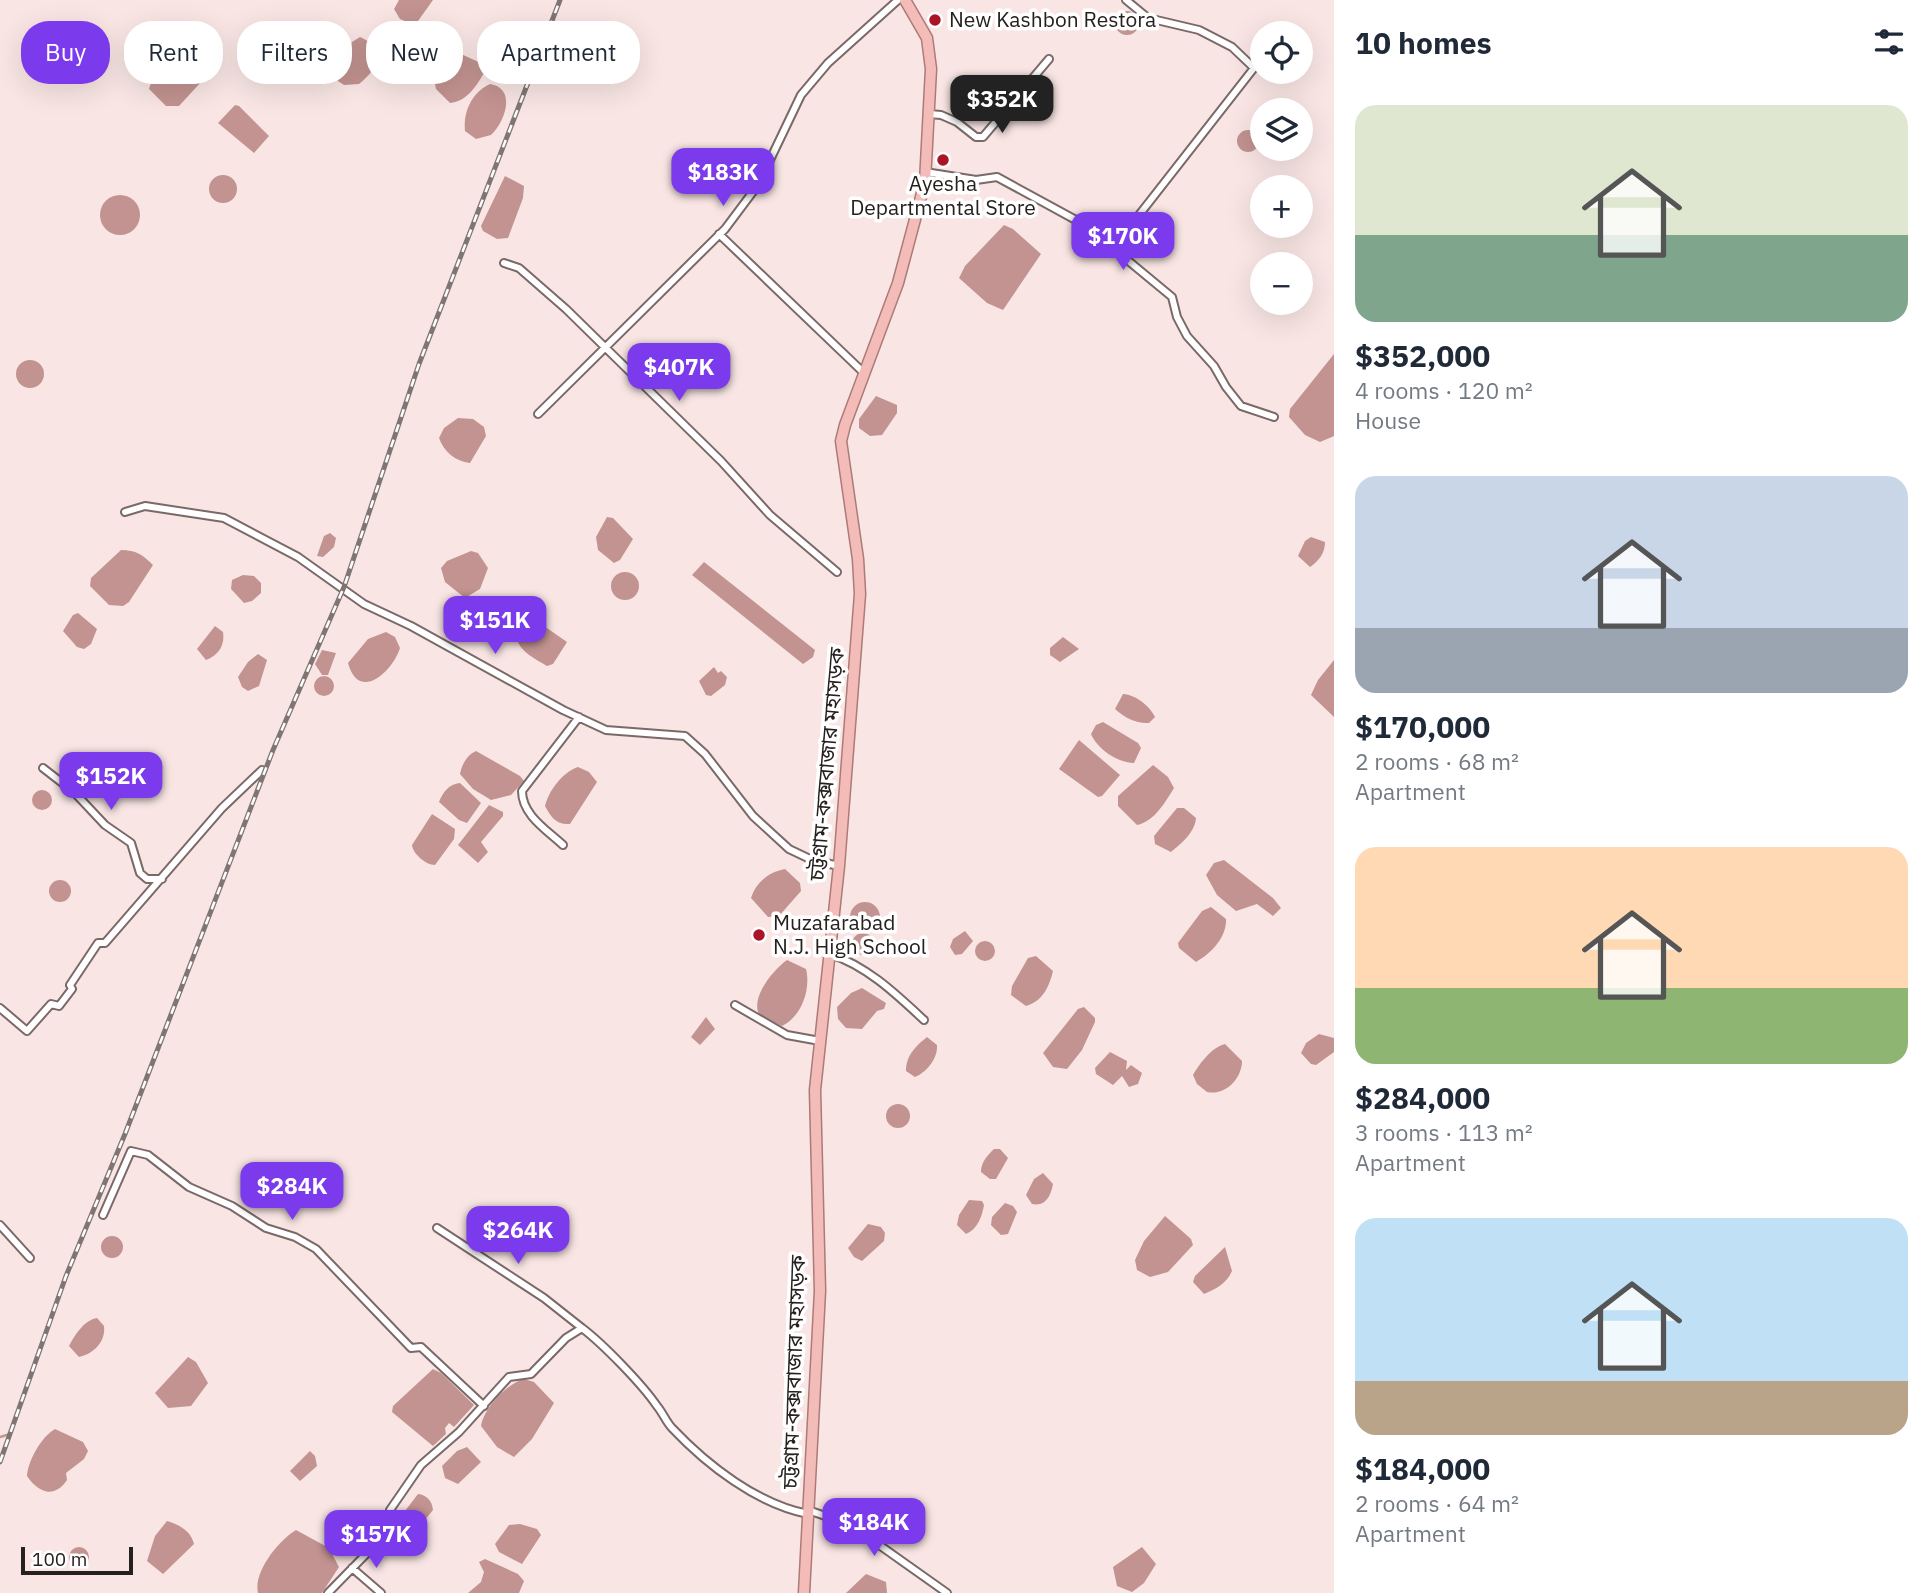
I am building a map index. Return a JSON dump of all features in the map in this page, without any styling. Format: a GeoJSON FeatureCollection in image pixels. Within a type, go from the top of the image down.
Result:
{"type":"FeatureCollection","features":[{"type":"Feature","properties":{"kind":"highway","name":"চট্টগ্রাম-কক্সবাজার মহাসড়ক"},"geometry":{"type":"LineString","coordinates":[[804,1593],[820,1291],[815,1090],[839,866],[860,594],[858,559],[841,441],[898,283],[925,172],[931,69],[927,38],[905,0]]}},
{"type":"Feature","properties":{"kind":"street"},"geometry":{"type":"LineString","coordinates":[[538,414],[719,234],[758,185],[801,95],[828,63],[898,0]]}},
{"type":"Feature","properties":{"kind":"street"},"geometry":{"type":"LineString","coordinates":[[1114,247],[1254,68],[1221,41],[1199,30],[1148,18],[1126,0]]}},
{"type":"Feature","properties":{"kind":"street"},"geometry":{"type":"LineString","coordinates":[[929,114],[941,115],[976,137],[983,137],[1048,59]]}},
{"type":"Feature","properties":{"kind":"street"},"geometry":{"type":"LineString","coordinates":[[925,172],[976,180],[998,177],[1085,225],[1172,298],[1177,317],[1188,336],[1214,366],[1241,406],[1274,417]]}},
{"type":"Feature","properties":{"kind":"street"},"geometry":{"type":"LineString","coordinates":[[719,234],[865,374]]}},
{"type":"Feature","properties":{"kind":"street"},"geometry":{"type":"LineString","coordinates":[[504,263],[519,268],[721,461],[770,515],[837,572]]}},
{"type":"Feature","properties":{"kind":"street"},"geometry":{"type":"LineString","coordinates":[[125,512],[145,506],[224,518],[298,556],[364,604],[411,626],[606,730],[685,736],[705,754],[753,816],[789,849],[812,860],[839,866]]}},
{"type":"Feature","properties":{"kind":"street"},"geometry":{"type":"LineString","coordinates":[[563,845],[528,813],[522,802],[522,792],[579,717]]}},
{"type":"Feature","properties":{"kind":"street"},"geometry":{"type":"LineString","coordinates":[[43,768],[74,792],[105,825],[131,843],[140,873],[147,879],[162,879]]}},
{"type":"Feature","properties":{"kind":"street"},"geometry":{"type":"LineString","coordinates":[[0,1008],[27,1031],[51,1004],[59,1006],[66,999],[72,989],[70,985],[98,943],[105,943],[222,808],[262,770]]}},
{"type":"Feature","properties":{"kind":"street"},"geometry":{"type":"LineString","coordinates":[[830,954],[848,960],[872,975],[924,1020]]}},
{"type":"Feature","properties":{"kind":"street"},"geometry":{"type":"LineString","coordinates":[[735,1005],[788,1035],[821,1041]]}},
{"type":"Feature","properties":{"kind":"street"},"geometry":{"type":"LineString","coordinates":[[103,1214],[131,1151],[148,1155],[189,1187],[232,1206],[266,1228],[295,1237],[316,1249],[411,1348],[421,1347],[484,1406]]}},
{"type":"Feature","properties":{"kind":"street"},"geometry":{"type":"LineString","coordinates":[[0,1225],[30,1258]]}},
{"type":"Feature","properties":{"kind":"street"},"geometry":{"type":"LineString","coordinates":[[437,1228],[544,1298],[582,1328],[656,1404],[670,1426],[705,1460],[738,1483],[789,1510],[808,1512],[851,1525],[947,1593]]}},
{"type":"Feature","properties":{"kind":"street"},"geometry":{"type":"LineString","coordinates":[[328,1593],[385,1529],[390,1510],[421,1465],[459,1432],[509,1377],[531,1374],[566,1338],[582,1328]]}},
{"type":"Feature","properties":{"kind":"street"},"geometry":{"type":"LineString","coordinates":[[352,1568],[381,1593]]}},
{"type":"Feature","properties":{"kind":"shaded area"},"geometry":{"type":"Polygon","coordinates":[[[399,0],[433,0],[418,21],[400,19],[394,9],[399,0]]]}},
{"type":"Feature","properties":{"kind":"shaded area"},"geometry":{"type":"Polygon","coordinates":[[[1127,11],[1138,18],[1139,23],[1132,34],[1127,35],[1116,28],[1115,23],[1122,12],[1127,11]]]}},
{"type":"Feature","properties":{"kind":"shaded area"},"geometry":{"type":"Polygon","coordinates":[[[360,37],[366,40],[366,78],[359,84],[344,85],[352,84],[352,42],[360,37]]]}},
{"type":"Feature","properties":{"kind":"shaded area"},"geometry":{"type":"Polygon","coordinates":[[[463,55],[477,61],[477,84],[467,96],[450,103],[436,89],[435,84],[463,84],[463,55]]]}},
{"type":"Feature","properties":{"kind":"shaded area"},"geometry":{"type":"Polygon","coordinates":[[[151,84],[199,84],[179,106],[166,106],[149,89],[151,84]]]}},
{"type":"Feature","properties":{"kind":"shaded area"},"geometry":{"type":"Polygon","coordinates":[[[490,84],[498,87],[504,92],[506,106],[501,122],[491,135],[476,139],[465,131],[466,117],[470,103],[490,84]]]}},
{"type":"Feature","properties":{"kind":"shaded area"},"geometry":{"type":"Polygon","coordinates":[[[235,105],[269,136],[254,153],[218,123],[235,105]]]}},
{"type":"Feature","properties":{"kind":"shaded area"},"geometry":{"type":"Polygon","coordinates":[[[1248,130],[1248,152],[1240,149],[1237,141],[1240,133],[1248,130]]]}},
{"type":"Feature","properties":{"kind":"shaded area"},"geometry":{"type":"Polygon","coordinates":[[[223,175],[233,179],[237,189],[233,199],[223,203],[213,199],[209,189],[213,179],[223,175]]]}},
{"type":"Feature","properties":{"kind":"shaded area"},"geometry":{"type":"Polygon","coordinates":[[[505,176],[524,186],[523,198],[508,238],[497,239],[483,231],[481,226],[505,176]]]}},
{"type":"Feature","properties":{"kind":"shaded area"},"geometry":{"type":"Polygon","coordinates":[[[120,195],[134,201],[140,215],[134,229],[120,235],[106,229],[100,215],[106,201],[120,195]]]}},
{"type":"Feature","properties":{"kind":"shaded area"},"geometry":{"type":"Polygon","coordinates":[[[1004,225],[1013,229],[1041,254],[1003,310],[987,303],[959,278],[965,266],[1004,225]]]}},
{"type":"Feature","properties":{"kind":"shaded area"},"geometry":{"type":"Polygon","coordinates":[[[1334,354],[1334,436],[1320,442],[1305,435],[1289,417],[1290,409],[1334,354]]]}},
{"type":"Feature","properties":{"kind":"shaded area"},"geometry":{"type":"Polygon","coordinates":[[[30,360],[40,364],[44,374],[40,384],[30,388],[20,384],[16,374],[20,364],[30,360]]]}},
{"type":"Feature","properties":{"kind":"shaded area"},"geometry":{"type":"Polygon","coordinates":[[[876,396],[897,405],[897,413],[882,435],[870,436],[859,428],[859,419],[876,396]]]}},
{"type":"Feature","properties":{"kind":"shaded area"},"geometry":{"type":"Polygon","coordinates":[[[458,418],[473,419],[484,427],[486,436],[470,463],[451,455],[439,438],[444,428],[458,418]]]}},
{"type":"Feature","properties":{"kind":"shaded area"},"geometry":{"type":"Polygon","coordinates":[[[607,517],[613,518],[633,539],[620,560],[614,563],[598,550],[596,537],[607,517]]]}},
{"type":"Feature","properties":{"kind":"shaded area"},"geometry":{"type":"Polygon","coordinates":[[[330,533],[336,538],[334,547],[323,557],[317,556],[324,536],[330,533]]]}},
{"type":"Feature","properties":{"kind":"shaded area"},"geometry":{"type":"Polygon","coordinates":[[[1311,537],[1325,542],[1321,556],[1310,567],[1298,556],[1305,541],[1311,537]]]}},
{"type":"Feature","properties":{"kind":"shaded area"},"geometry":{"type":"Polygon","coordinates":[[[121,550],[139,554],[153,565],[129,602],[123,606],[109,605],[90,586],[91,578],[121,550]]]}},
{"type":"Feature","properties":{"kind":"shaded area"},"geometry":{"type":"Polygon","coordinates":[[[471,551],[478,553],[488,568],[480,589],[465,598],[445,582],[441,568],[447,561],[471,551]]]}},
{"type":"Feature","properties":{"kind":"shaded area"},"geometry":{"type":"Polygon","coordinates":[[[704,562],[815,650],[813,657],[803,664],[692,575],[704,562]]]}},
{"type":"Feature","properties":{"kind":"shaded area"},"geometry":{"type":"Polygon","coordinates":[[[625,572],[635,576],[639,586],[635,596],[625,600],[615,596],[611,586],[615,576],[625,572]]]}},
{"type":"Feature","properties":{"kind":"shaded area"},"geometry":{"type":"Polygon","coordinates":[[[243,575],[254,576],[261,583],[261,593],[252,601],[244,603],[231,589],[232,580],[243,575]]]}},
{"type":"Feature","properties":{"kind":"shaded area"},"geometry":{"type":"Polygon","coordinates":[[[78,613],[97,629],[91,644],[84,649],[77,647],[63,631],[73,615],[78,613]]]}},
{"type":"Feature","properties":{"kind":"shaded area"},"geometry":{"type":"Polygon","coordinates":[[[531,617],[567,642],[553,664],[547,666],[537,660],[524,651],[518,642],[516,637],[531,617]]]}},
{"type":"Feature","properties":{"kind":"shaded area"},"geometry":{"type":"Polygon","coordinates":[[[215,626],[223,632],[222,645],[218,652],[206,660],[197,649],[215,626]]]}},
{"type":"Feature","properties":{"kind":"shaded area"},"geometry":{"type":"Polygon","coordinates":[[[386,632],[395,637],[400,648],[396,657],[376,679],[360,681],[353,675],[348,663],[368,639],[386,632]]]}},
{"type":"Feature","properties":{"kind":"shaded area"},"geometry":{"type":"Polygon","coordinates":[[[1063,637],[1079,649],[1060,662],[1050,655],[1050,648],[1063,637]]]}},
{"type":"Feature","properties":{"kind":"shaded area"},"geometry":{"type":"Polygon","coordinates":[[[322,650],[336,653],[328,675],[322,675],[315,664],[322,650]]]}},
{"type":"Feature","properties":{"kind":"shaded area"},"geometry":{"type":"Polygon","coordinates":[[[258,654],[267,660],[259,686],[248,691],[242,687],[238,677],[248,662],[258,654]]]}},
{"type":"Feature","properties":{"kind":"shaded area"},"geometry":{"type":"Polygon","coordinates":[[[1334,660],[1334,717],[1311,695],[1318,680],[1334,660]]]}},
{"type":"Feature","properties":{"kind":"shaded area"},"geometry":{"type":"Polygon","coordinates":[[[714,667],[718,673],[721,671],[727,677],[725,685],[711,696],[706,695],[699,681],[714,667]]]}},
{"type":"Feature","properties":{"kind":"shaded area"},"geometry":{"type":"Polygon","coordinates":[[[324,676],[331,679],[334,686],[331,693],[324,696],[317,693],[314,686],[317,679],[324,676]]]}},
{"type":"Feature","properties":{"kind":"shaded area"},"geometry":{"type":"Polygon","coordinates":[[[1123,694],[1142,702],[1155,717],[1145,723],[1123,715],[1115,709],[1123,694]]]}},
{"type":"Feature","properties":{"kind":"shaded area"},"geometry":{"type":"Polygon","coordinates":[[[1103,722],[1138,743],[1141,748],[1134,763],[1115,758],[1094,740],[1091,734],[1096,725],[1103,722]]]}},
{"type":"Feature","properties":{"kind":"shaded area"},"geometry":{"type":"Polygon","coordinates":[[[1079,740],[1120,775],[1102,796],[1098,797],[1059,769],[1079,740]]]}},
{"type":"Feature","properties":{"kind":"shaded area"},"geometry":{"type":"Polygon","coordinates":[[[476,751],[520,776],[524,781],[511,795],[491,800],[473,789],[460,774],[465,760],[476,751]]]}},
{"type":"Feature","properties":{"kind":"shaded area"},"geometry":{"type":"Polygon","coordinates":[[[1153,765],[1168,777],[1174,788],[1149,820],[1137,825],[1118,806],[1118,796],[1153,765]]]}},
{"type":"Feature","properties":{"kind":"shaded area"},"geometry":{"type":"Polygon","coordinates":[[[578,767],[589,772],[597,782],[570,824],[558,822],[545,806],[557,782],[578,767]]]}},
{"type":"Feature","properties":{"kind":"shaded area"},"geometry":{"type":"Polygon","coordinates":[[[460,783],[481,803],[467,823],[459,820],[439,802],[447,789],[460,783]]]}},
{"type":"Feature","properties":{"kind":"shaded area"},"geometry":{"type":"Polygon","coordinates":[[[42,790],[49,793],[52,800],[49,807],[42,810],[35,807],[32,800],[35,793],[42,790]]]}},
{"type":"Feature","properties":{"kind":"shaded area"},"geometry":{"type":"Polygon","coordinates":[[[489,805],[503,812],[503,816],[481,842],[488,852],[478,863],[458,845],[489,805]]]}},
{"type":"Feature","properties":{"kind":"shaded area"},"geometry":{"type":"Polygon","coordinates":[[[1177,808],[1184,808],[1196,818],[1191,833],[1171,852],[1155,844],[1154,836],[1177,808]]]}},
{"type":"Feature","properties":{"kind":"shaded area"},"geometry":{"type":"Polygon","coordinates":[[[432,814],[455,829],[454,839],[435,865],[420,858],[412,845],[432,814]]]}},
{"type":"Feature","properties":{"kind":"shaded area"},"geometry":{"type":"Polygon","coordinates":[[[1224,860],[1273,898],[1281,908],[1273,916],[1257,904],[1236,911],[1217,895],[1206,875],[1214,863],[1224,860]]]}},
{"type":"Feature","properties":{"kind":"shaded area"},"geometry":{"type":"Polygon","coordinates":[[[785,869],[800,883],[801,891],[779,916],[768,917],[751,898],[764,879],[785,869]]]}},
{"type":"Feature","properties":{"kind":"shaded area"},"geometry":{"type":"Polygon","coordinates":[[[60,880],[68,883],[71,891],[68,899],[60,902],[52,899],[49,891],[52,883],[60,880]]]}},
{"type":"Feature","properties":{"kind":"shaded area"},"geometry":{"type":"Polygon","coordinates":[[[865,902],[871,903],[879,911],[879,923],[871,931],[865,932],[859,931],[851,923],[850,917],[851,911],[859,903],[865,902]]]}},
{"type":"Feature","properties":{"kind":"shaded area"},"geometry":{"type":"Polygon","coordinates":[[[1211,907],[1226,919],[1226,926],[1212,950],[1196,962],[1179,948],[1178,943],[1202,911],[1211,907]]]}},
{"type":"Feature","properties":{"kind":"shaded area"},"geometry":{"type":"Polygon","coordinates":[[[965,931],[973,941],[962,954],[955,955],[950,947],[953,939],[965,931]]]}},
{"type":"Feature","properties":{"kind":"shaded area"},"geometry":{"type":"Polygon","coordinates":[[[863,933],[871,936],[874,944],[871,952],[863,955],[855,952],[852,944],[855,936],[863,933]]]}},
{"type":"Feature","properties":{"kind":"shaded area"},"geometry":{"type":"Polygon","coordinates":[[[985,941],[992,944],[995,951],[992,958],[985,961],[978,958],[975,951],[978,944],[985,941]]]}},
{"type":"Feature","properties":{"kind":"shaded area"},"geometry":{"type":"Polygon","coordinates":[[[1036,956],[1053,971],[1044,993],[1037,1001],[1026,1006],[1011,995],[1012,986],[1028,958],[1036,956]]]}},
{"type":"Feature","properties":{"kind":"shaded area"},"geometry":{"type":"Polygon","coordinates":[[[787,960],[806,969],[807,985],[800,1009],[782,1026],[760,1016],[757,1009],[764,985],[787,960]]]}},
{"type":"Feature","properties":{"kind":"shaded area"},"geometry":{"type":"Polygon","coordinates":[[[862,988],[886,1003],[884,1009],[877,1011],[862,1029],[846,1028],[838,1019],[837,1007],[851,993],[862,988]]]}},
{"type":"Feature","properties":{"kind":"shaded area"},"geometry":{"type":"Polygon","coordinates":[[[1084,1007],[1095,1018],[1095,1022],[1082,1050],[1067,1069],[1053,1067],[1043,1053],[1078,1009],[1084,1007]]]}},
{"type":"Feature","properties":{"kind":"shaded area"},"geometry":{"type":"Polygon","coordinates":[[[706,1017],[715,1029],[700,1045],[691,1037],[706,1017]]]}},
{"type":"Feature","properties":{"kind":"shaded area"},"geometry":{"type":"Polygon","coordinates":[[[1319,1034],[1334,1038],[1334,1052],[1316,1065],[1311,1064],[1301,1053],[1306,1043],[1319,1034]]]}},
{"type":"Feature","properties":{"kind":"shaded area"},"geometry":{"type":"Polygon","coordinates":[[[927,1037],[937,1045],[936,1055],[927,1068],[915,1077],[906,1071],[908,1060],[916,1047],[927,1037]]]}},
{"type":"Feature","properties":{"kind":"shaded area"},"geometry":{"type":"Polygon","coordinates":[[[1225,1044],[1242,1061],[1239,1074],[1226,1088],[1214,1093],[1207,1092],[1197,1084],[1193,1075],[1211,1052],[1225,1044]]]}},
{"type":"Feature","properties":{"kind":"shaded area"},"geometry":{"type":"Polygon","coordinates":[[[1110,1052],[1127,1061],[1126,1070],[1131,1065],[1142,1073],[1138,1084],[1129,1087],[1122,1076],[1113,1085],[1096,1074],[1095,1068],[1110,1052]]]}},
{"type":"Feature","properties":{"kind":"shaded area"},"geometry":{"type":"Polygon","coordinates":[[[898,1104],[907,1107],[910,1116],[907,1125],[898,1128],[889,1125],[886,1116],[889,1107],[898,1104]]]}},
{"type":"Feature","properties":{"kind":"shaded area"},"geometry":{"type":"Polygon","coordinates":[[[994,1149],[1000,1149],[1008,1158],[996,1179],[990,1179],[981,1172],[981,1168],[994,1149]]]}},
{"type":"Feature","properties":{"kind":"shaded area"},"geometry":{"type":"Polygon","coordinates":[[[1043,1173],[1053,1184],[1051,1192],[1041,1204],[1032,1204],[1026,1195],[1034,1179],[1043,1173]]]}},
{"type":"Feature","properties":{"kind":"shaded area"},"geometry":{"type":"Polygon","coordinates":[[[969,1200],[982,1201],[984,1205],[981,1218],[966,1234],[957,1225],[959,1215],[969,1200]]]}},
{"type":"Feature","properties":{"kind":"shaded area"},"geometry":{"type":"Polygon","coordinates":[[[1005,1203],[1013,1206],[1017,1212],[1008,1234],[1001,1235],[991,1225],[992,1217],[1005,1203]]]}},
{"type":"Feature","properties":{"kind":"shaded area"},"geometry":{"type":"Polygon","coordinates":[[[1165,1216],[1191,1239],[1193,1245],[1168,1272],[1150,1277],[1137,1270],[1135,1260],[1144,1241],[1165,1216]]]}},
{"type":"Feature","properties":{"kind":"shaded area"},"geometry":{"type":"Polygon","coordinates":[[[868,1224],[881,1227],[885,1233],[884,1241],[862,1261],[854,1257],[848,1248],[868,1224]]]}},
{"type":"Feature","properties":{"kind":"shaded area"},"geometry":{"type":"Polygon","coordinates":[[[112,1236],[120,1239],[123,1247],[120,1255],[112,1258],[104,1255],[101,1247],[104,1239],[112,1236]]]}},
{"type":"Feature","properties":{"kind":"shaded area"},"geometry":{"type":"Polygon","coordinates":[[[1225,1247],[1232,1271],[1221,1285],[1204,1294],[1193,1282],[1195,1276],[1225,1247]]]}},
{"type":"Feature","properties":{"kind":"shaded area"},"geometry":{"type":"Polygon","coordinates":[[[97,1318],[104,1326],[101,1342],[90,1353],[79,1357],[69,1346],[84,1325],[97,1318]]]}},
{"type":"Feature","properties":{"kind":"shaded area"},"geometry":{"type":"Polygon","coordinates":[[[188,1357],[196,1362],[208,1383],[191,1406],[168,1408],[155,1393],[188,1357]]]}},
{"type":"Feature","properties":{"kind":"shaded area"},"geometry":{"type":"Polygon","coordinates":[[[433,1369],[441,1373],[474,1405],[454,1427],[449,1423],[445,1428],[446,1434],[433,1446],[392,1412],[393,1406],[433,1369]]]}},
{"type":"Feature","properties":{"kind":"shaded area"},"geometry":{"type":"Polygon","coordinates":[[[524,1379],[534,1382],[554,1403],[532,1439],[514,1457],[497,1447],[481,1426],[486,1412],[497,1398],[510,1386],[524,1379]]]}},
{"type":"Feature","properties":{"kind":"shaded area"},"geometry":{"type":"Polygon","coordinates":[[[55,1429],[83,1442],[88,1451],[84,1459],[66,1473],[67,1480],[62,1486],[47,1492],[37,1487],[27,1476],[36,1450],[55,1429]]]}},
{"type":"Feature","properties":{"kind":"shaded area"},"geometry":{"type":"Polygon","coordinates":[[[467,1447],[481,1462],[458,1484],[445,1478],[442,1466],[457,1451],[467,1447]]]}},
{"type":"Feature","properties":{"kind":"shaded area"},"geometry":{"type":"Polygon","coordinates":[[[310,1451],[315,1456],[317,1466],[300,1481],[290,1471],[310,1451]]]}},
{"type":"Feature","properties":{"kind":"shaded area"},"geometry":{"type":"Polygon","coordinates":[[[418,1494],[428,1499],[433,1510],[416,1531],[407,1528],[402,1515],[418,1494]]]}},
{"type":"Feature","properties":{"kind":"shaded area"},"geometry":{"type":"Polygon","coordinates":[[[167,1521],[184,1529],[194,1544],[163,1574],[147,1561],[155,1536],[167,1521]]]}},
{"type":"Feature","properties":{"kind":"shaded area"},"geometry":{"type":"Polygon","coordinates":[[[520,1524],[537,1529],[541,1535],[522,1564],[499,1552],[495,1544],[509,1525],[520,1524]]]}},
{"type":"Feature","properties":{"kind":"shaded area"},"geometry":{"type":"Polygon","coordinates":[[[296,1530],[329,1548],[339,1567],[322,1593],[258,1593],[259,1576],[263,1566],[282,1541],[296,1530]]]}},
{"type":"Feature","properties":{"kind":"shaded area"},"geometry":{"type":"Polygon","coordinates":[[[79,1547],[86,1550],[89,1557],[86,1564],[79,1567],[72,1564],[69,1557],[72,1550],[79,1547]]]}},
{"type":"Feature","properties":{"kind":"shaded area"},"geometry":{"type":"Polygon","coordinates":[[[1142,1547],[1156,1564],[1144,1583],[1132,1592],[1117,1586],[1113,1567],[1142,1547]]]}},
{"type":"Feature","properties":{"kind":"shaded area"},"geometry":{"type":"Polygon","coordinates":[[[485,1559],[518,1574],[524,1581],[519,1593],[468,1593],[481,1582],[484,1572],[479,1562],[485,1559]]]}},
{"type":"Feature","properties":{"kind":"shaded area"},"geometry":{"type":"Polygon","coordinates":[[[866,1574],[886,1582],[887,1593],[846,1593],[866,1574]]]}},
{"type":"Feature","properties":{"kind":"waterway"},"geometry":{"type":"LineString","coordinates":[[0,1437],[10,1434]]}},
{"type":"Feature","properties":{"kind":"railway"},"geometry":{"type":"LineString","coordinates":[[0,1462],[66,1276],[125,1134],[273,750],[344,587],[419,364],[560,0]]}},
{"type":"Feature","properties":{"kind":"place","name":"New Kashbon Restora"},"geometry":{"type":"Point","coordinates":[935,20]}},
{"type":"Feature","properties":{"kind":"place","name":"Ayesha Departmental Store"},"geometry":{"type":"Point","coordinates":[943,160]}},
{"type":"Feature","properties":{"kind":"place","name":"Muzafarabad N.J. High School"},"geometry":{"type":"Point","coordinates":[759,935]}}]}
